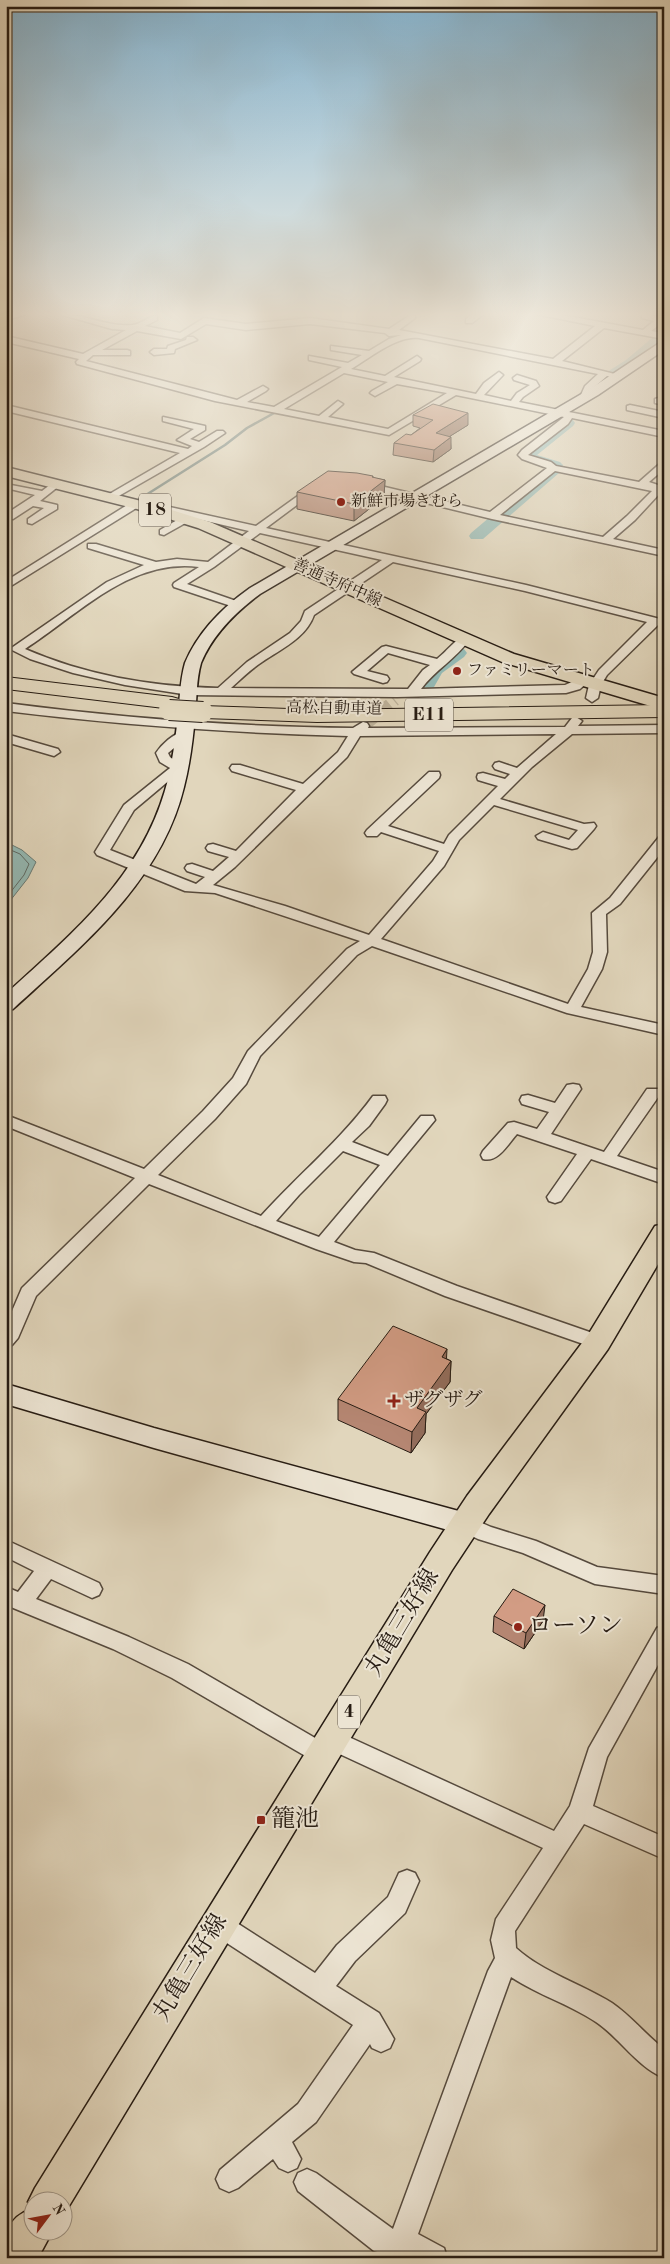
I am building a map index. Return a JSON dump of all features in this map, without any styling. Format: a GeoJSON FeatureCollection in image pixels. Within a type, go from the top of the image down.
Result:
{"type":"FeatureCollection","features":[{"type":"Feature","properties":{"kind":"highway","name":"高松自動車道"},"geometry":{"type":"LineString","coordinates":[[6,683],[170,706]]}},
{"type":"Feature","properties":{"kind":"highway","name":"高松自動車道"},"geometry":{"type":"LineString","coordinates":[[6,693],[170,706],[199,702],[317,716],[658,711]]}},
{"type":"Feature","properties":{"kind":"main road","name":"善通寺府中線"},"geometry":{"type":"LineString","coordinates":[[8,478],[55,484],[136,504],[185,519],[243,541],[508,658],[658,711]]}},
{"type":"Feature","properties":{"kind":"main road","name":"丸亀三好線"},"geometry":{"type":"LineString","coordinates":[[55,2192],[441,1561],[598,1342],[649,1255],[664,1234]]}},
{"type":"Feature","properties":{"kind":"main road"},"geometry":{"type":"LineString","coordinates":[[15,2258],[24,2242]]}},
{"type":"Feature","properties":{"kind":"street"},"geometry":{"type":"LineString","coordinates":[[46,418],[188,452]]}},
{"type":"Feature","properties":{"kind":"street"},"geometry":{"type":"LineString","coordinates":[[309,418],[389,432],[413,418]]}},
{"type":"Feature","properties":{"kind":"street"},"geometry":{"type":"LineString","coordinates":[[199,702],[190,676],[196,656],[218,624],[254,591],[557,418]]}},
{"type":"Feature","properties":{"kind":"street"},"geometry":{"type":"LineString","coordinates":[[564,418],[565,422],[523,455],[553,468],[661,490]]}},
{"type":"Feature","properties":{"kind":"street"},"geometry":{"type":"LineString","coordinates":[[588,418],[631,424],[655,435]]}},
{"type":"Feature","properties":{"kind":"street"},"geometry":{"type":"LineString","coordinates":[[166,419],[202,428],[182,440],[201,445]]}},
{"type":"Feature","properties":{"kind":"street"},"geometry":{"type":"LineString","coordinates":[[110,498],[220,433]]}},
{"type":"Feature","properties":{"kind":"street"},"geometry":{"type":"LineString","coordinates":[[647,487],[644,482],[663,464]]}},
{"type":"Feature","properties":{"kind":"street"},"geometry":{"type":"LineString","coordinates":[[492,516],[553,468]]}},
{"type":"Feature","properties":{"kind":"street"},"geometry":{"type":"LineString","coordinates":[[8,478],[42,494]]}},
{"type":"Feature","properties":{"kind":"street"},"geometry":{"type":"LineString","coordinates":[[355,483],[492,516],[664,553]]}},
{"type":"Feature","properties":{"kind":"street"},"geometry":{"type":"LineString","coordinates":[[7,512],[19,510],[55,484]]}},
{"type":"Feature","properties":{"kind":"street"},"geometry":{"type":"LineString","coordinates":[[238,605],[178,585],[210,565],[319,485]]}},
{"type":"Feature","properties":{"kind":"street"},"geometry":{"type":"LineString","coordinates":[[605,540],[661,490]]}},
{"type":"Feature","properties":{"kind":"street"},"geometry":{"type":"LineString","coordinates":[[30,502],[53,507],[32,520]]}},
{"type":"Feature","properties":{"kind":"street"},"geometry":{"type":"LineString","coordinates":[[6,586],[136,504],[147,504],[526,588],[661,622]]}},
{"type":"Feature","properties":{"kind":"street"},"geometry":{"type":"LineString","coordinates":[[164,532],[185,519]]}},
{"type":"Feature","properties":{"kind":"street"},"geometry":{"type":"LineString","coordinates":[[92,546],[158,566]]}},
{"type":"Feature","properties":{"kind":"street"},"geometry":{"type":"LineString","coordinates":[[6,1005],[84,932],[139,867],[163,825],[178,768],[185,730],[199,702],[222,690],[250,664],[299,630],[309,613],[390,559]]}},
{"type":"Feature","properties":{"kind":"street"},"geometry":{"type":"LineString","coordinates":[[11,648],[106,587],[145,569],[172,562],[210,565]]}},
{"type":"Feature","properties":{"kind":"street"},"geometry":{"type":"LineString","coordinates":[[222,690],[396,696],[412,692],[566,689],[576,686],[590,688],[603,673],[661,622]]}},
{"type":"Feature","properties":{"kind":"street"},"geometry":{"type":"LineString","coordinates":[[412,692],[427,673],[454,652],[464,639]]}},
{"type":"Feature","properties":{"kind":"street"},"geometry":{"type":"LineString","coordinates":[[11,648],[100,675],[168,689],[199,702]]}},
{"type":"Feature","properties":{"kind":"street"},"geometry":{"type":"LineString","coordinates":[[382,679],[358,672],[386,649],[438,663]]}},
{"type":"Feature","properties":{"kind":"street"},"geometry":{"type":"LineString","coordinates":[[6,707],[150,723],[185,730],[572,726],[658,711]]}},
{"type":"Feature","properties":{"kind":"street"},"geometry":{"type":"LineString","coordinates":[[6,721],[22,709]]}},
{"type":"Feature","properties":{"kind":"street"},"geometry":{"type":"LineString","coordinates":[[6,1340],[12,1334],[28,1293],[147,1177],[240,1080],[253,1054],[284,1021],[352,952],[372,940],[439,863],[454,838],[520,772],[572,726]]}},
{"type":"Feature","properties":{"kind":"street"},"geometry":{"type":"LineString","coordinates":[[200,888],[238,856],[343,754],[361,728]]}},
{"type":"Feature","properties":{"kind":"street"},"geometry":{"type":"LineString","coordinates":[[6,738],[54,752]]}},
{"type":"Feature","properties":{"kind":"street"},"geometry":{"type":"LineString","coordinates":[[499,766],[520,772]]}},
{"type":"Feature","properties":{"kind":"street"},"geometry":{"type":"LineString","coordinates":[[178,768],[129,808],[102,852],[190,888],[216,889],[372,940],[453,970],[572,1010],[664,1030]]}},
{"type":"Feature","properties":{"kind":"street"},"geometry":{"type":"LineString","coordinates":[[236,768],[305,789]]}},
{"type":"Feature","properties":{"kind":"street"},"geometry":{"type":"LineString","coordinates":[[434,775],[375,830],[448,850]]}},
{"type":"Feature","properties":{"kind":"street"},"geometry":{"type":"LineString","coordinates":[[483,777],[508,784]]}},
{"type":"Feature","properties":{"kind":"street"},"geometry":{"type":"LineString","coordinates":[[491,800],[588,828],[572,845],[543,836]]}},
{"type":"Feature","properties":{"kind":"street"},"geometry":{"type":"LineString","coordinates":[[572,1010],[595,969],[600,952],[599,913],[615,900],[663,841]]}},
{"type":"Feature","properties":{"kind":"street"},"geometry":{"type":"LineString","coordinates":[[212,848],[238,856]]}},
{"type":"Feature","properties":{"kind":"street"},"geometry":{"type":"LineString","coordinates":[[192,868],[215,876]]}},
{"type":"Feature","properties":{"kind":"street"},"geometry":{"type":"LineString","coordinates":[[540,1136],[573,1089]]}},
{"type":"Feature","properties":{"kind":"street"},"geometry":{"type":"LineString","coordinates":[[607,1159],[641,1120],[653,1093]]}},
{"type":"Feature","properties":{"kind":"street"},"geometry":{"type":"LineString","coordinates":[[265,1223],[293,1191],[340,1144],[348,1128],[379,1100]]}},
{"type":"Feature","properties":{"kind":"street"},"geometry":{"type":"LineString","coordinates":[[528,1100],[558,1110]]}},
{"type":"Feature","properties":{"kind":"street"},"geometry":{"type":"LineString","coordinates":[[6,1120],[265,1223],[354,1256],[368,1257],[451,1291],[598,1342]]}},
{"type":"Feature","properties":{"kind":"street"},"geometry":{"type":"LineString","coordinates":[[322,1244],[427,1120]]}},
{"type":"Feature","properties":{"kind":"street"},"geometry":{"type":"LineString","coordinates":[[489,1155],[514,1127],[664,1178]]}},
{"type":"Feature","properties":{"kind":"street"},"geometry":{"type":"LineString","coordinates":[[340,1144],[390,1163]]}},
{"type":"Feature","properties":{"kind":"street"},"geometry":{"type":"LineString","coordinates":[[555,1197],[587,1152]]}},
{"type":"Feature","properties":{"kind":"street"},"geometry":{"type":"LineString","coordinates":[[6,1394],[154,1438],[466,1524],[595,1574],[664,1585]]}},
{"type":"Feature","properties":{"kind":"street"},"geometry":{"type":"LineString","coordinates":[[6,1548],[92,1589]]}},
{"type":"Feature","properties":{"kind":"street"},"geometry":{"type":"LineString","coordinates":[[48,1568],[14,1599],[122,1643],[327,1747],[558,1844]]}},
{"type":"Feature","properties":{"kind":"street"},"geometry":{"type":"LineString","coordinates":[[664,1634],[597,1755],[580,1811],[504,1927],[503,1945],[510,1960],[524,1971],[605,2013],[650,2056],[664,2065]]}},
{"type":"Feature","properties":{"kind":"street"},"geometry":{"type":"LineString","coordinates":[[580,1811],[664,1848]]}},
{"type":"Feature","properties":{"kind":"street"},"geometry":{"type":"LineString","coordinates":[[318,1989],[346,1953],[397,1905],[407,1881]]}},
{"type":"Feature","properties":{"kind":"street"},"geometry":{"type":"LineString","coordinates":[[218,1924],[318,1989],[375,2031],[307,2113],[281,2150],[229,2179]]}},
{"type":"Feature","properties":{"kind":"street"},"geometry":{"type":"LineString","coordinates":[[398,2251],[500,1971],[510,1960]]}},
{"type":"Feature","properties":{"kind":"street"},"geometry":{"type":"LineString","coordinates":[[307,2182],[398,2251],[418,2248],[434,2258]]}},
{"type":"Feature","properties":{"kind":"water"},"geometry":{"type":"Polygon","coordinates":[[[6,842],[22,850],[36,862],[28,878],[6,906],[6,842]]]}},
{"type":"Feature","properties":{"kind":"building"},"geometry":{"type":"Polygon","coordinates":[[[424,418],[461,418],[436,433],[451,437],[434,450],[394,443],[406,434],[411,435],[433,420],[424,418]]]}},
{"type":"Feature","properties":{"kind":"building"},"geometry":{"type":"Polygon","coordinates":[[[328,471],[357,473],[385,480],[354,504],[297,492],[328,471]]]}},
{"type":"Feature","properties":{"kind":"building","name":"ザグザグ"},"geometry":{"type":"Polygon","coordinates":[[[393,1326],[447,1349],[442,1357],[451,1361],[417,1408],[426,1412],[412,1432],[338,1399],[393,1326]]]}},
{"type":"Feature","properties":{"kind":"building"},"geometry":{"type":"Polygon","coordinates":[[[513,1589],[545,1605],[526,1633],[494,1616],[513,1589]]]}},
{"type":"Feature","properties":{"kind":"waterway"},"geometry":{"type":"LineString","coordinates":[[143,502],[138,500],[266,418]]}},
{"type":"Feature","properties":{"kind":"waterway"},"geometry":{"type":"LineString","coordinates":[[555,465],[532,459],[528,455],[568,423]]}},
{"type":"Feature","properties":{"kind":"waterway"},"geometry":{"type":"LineString","coordinates":[[499,516],[554,470]]}},
{"type":"Feature","properties":{"kind":"waterway"},"geometry":{"type":"LineString","coordinates":[[477,536],[496,520]]}},
{"type":"Feature","properties":{"kind":"waterway"},"geometry":{"type":"LineString","coordinates":[[428,683],[434,670],[458,653]]}},
{"type":"Feature","properties":{"kind":"tunnel"},"geometry":{"type":"LineString","coordinates":[[367,723],[395,700]]}},
{"type":"Feature","properties":{"kind":"place","name":"新鮮市場きむら"},"geometry":{"type":"Point","coordinates":[341,502]}},
{"type":"Feature","properties":{"kind":"place","name":"ファミリーマート"},"geometry":{"type":"Point","coordinates":[457,671]}},
{"type":"Feature","properties":{"kind":"place","name":"ザグザグ"},"geometry":{"type":"Point","coordinates":[394,1401]}},
{"type":"Feature","properties":{"kind":"place","name":"ローソン"},"geometry":{"type":"Point","coordinates":[518,1627]}},
{"type":"Feature","properties":{"kind":"place","name":"籠池"},"geometry":{"type":"Point","coordinates":[261,1820]}}]}
